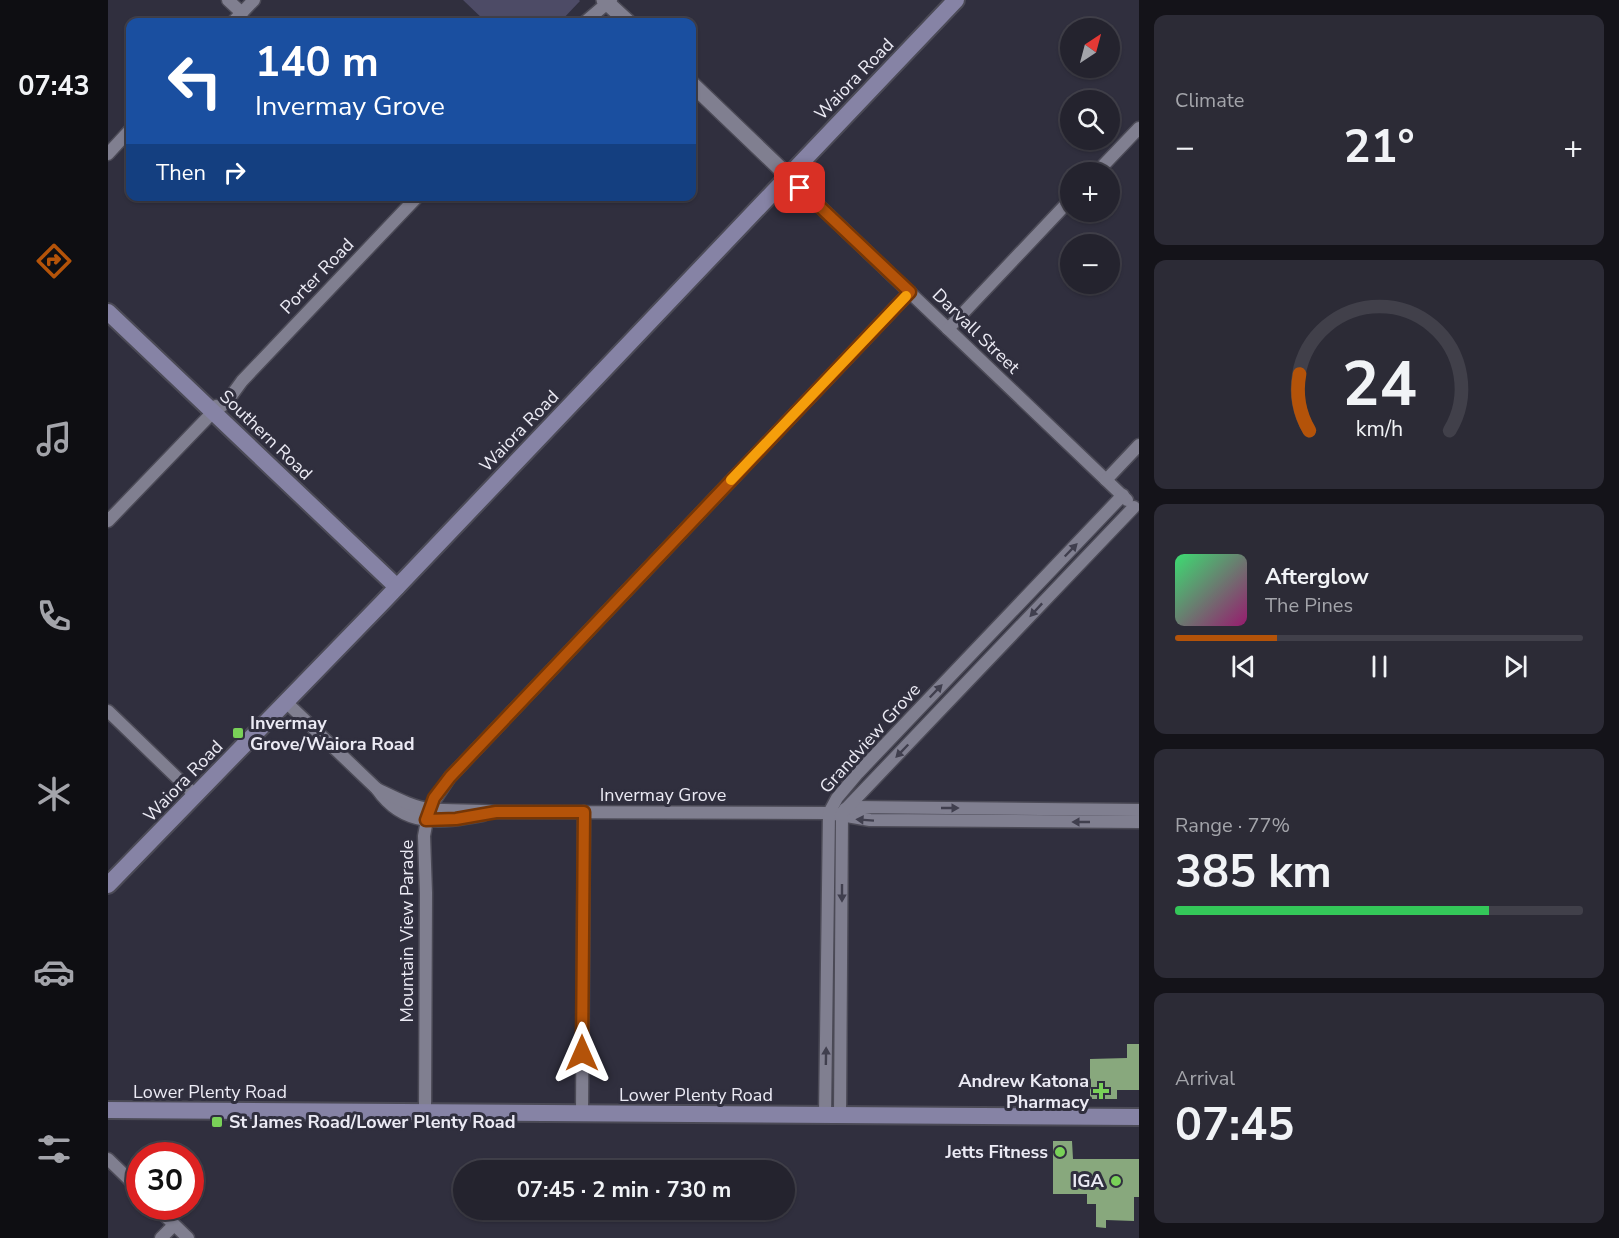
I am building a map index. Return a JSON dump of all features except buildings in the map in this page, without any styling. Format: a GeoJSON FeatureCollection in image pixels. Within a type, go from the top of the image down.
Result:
{"type":"FeatureCollection","features":[{"type":"Feature","properties":{"kind":"main road","name":"Waiora Road"},"geometry":{"type":"LineString","coordinates":[[108,885],[397,587],[956,0]]}},
{"type":"Feature","properties":{"kind":"main road","name":"Southern Road"},"geometry":{"type":"LineString","coordinates":[[108,312],[397,587]]}},
{"type":"Feature","properties":{"kind":"main road","name":"Lower Plenty Road"},"geometry":{"type":"LineString","coordinates":[[108,1110],[1139,1118]]}},
{"type":"Feature","properties":{"kind":"street"},"geometry":{"type":"LineString","coordinates":[[228,0],[237,18],[254,0]]}},
{"type":"Feature","properties":{"kind":"street"},"geometry":{"type":"LineString","coordinates":[[588,18],[606,1],[624,18]]}},
{"type":"Feature","properties":{"kind":"street"},"geometry":{"type":"LineString","coordinates":[[696,88],[788,176]]}},
{"type":"Feature","properties":{"kind":"street"},"geometry":{"type":"LineString","coordinates":[[1107,162],[1139,128]]}},
{"type":"Feature","properties":{"kind":"street"},"geometry":{"type":"LineString","coordinates":[[108,154],[126,134]]}},
{"type":"Feature","properties":{"kind":"street","name":"Darvall Street"},"geometry":{"type":"LineString","coordinates":[[788,176],[1137,509]]}},
{"type":"Feature","properties":{"kind":"street","name":"Porter Road"},"geometry":{"type":"LineString","coordinates":[[108,521],[213,412],[226,403],[242,381],[413,201]]}},
{"type":"Feature","properties":{"kind":"street"},"geometry":{"type":"LineString","coordinates":[[948,329],[1060,212]]}},
{"type":"Feature","properties":{"kind":"street"},"geometry":{"type":"LineString","coordinates":[[428,815],[450,777],[910,292]]}},
{"type":"Feature","properties":{"kind":"street"},"geometry":{"type":"LineString","coordinates":[[1106,480],[1139,445]]}},
{"type":"Feature","properties":{"kind":"street","name":"Grandview Grove"},"geometry":{"type":"LineString","coordinates":[[833,1115],[829,813],[837,798],[858,773],[1123,495]]}},
{"type":"Feature","properties":{"kind":"street","name":"Grandview Grove"},"geometry":{"type":"LineString","coordinates":[[833,1115],[844,813],[1137,509]]}},
{"type":"Feature","properties":{"kind":"street","name":"Invermay Grove"},"geometry":{"type":"LineString","coordinates":[[286,702],[377,789],[386,802],[406,815],[428,815],[466,809],[496,812],[844,813],[870,820],[1139,822]]}},
{"type":"Feature","properties":{"kind":"street"},"geometry":{"type":"LineString","coordinates":[[108,711],[196,796]]}},
{"type":"Feature","properties":{"kind":"street","name":"Invermay Grove"},"geometry":{"type":"LineString","coordinates":[[844,813],[855,807],[1139,810]]}},
{"type":"Feature","properties":{"kind":"street"},"geometry":{"type":"LineString","coordinates":[[582,1113],[584,812]]}},
{"type":"Feature","properties":{"kind":"street","name":"Mountain View Parade"},"geometry":{"type":"LineString","coordinates":[[425,1113],[424,836],[428,815]]}},
{"type":"Feature","properties":{"kind":"street"},"geometry":{"type":"LineString","coordinates":[[108,1159],[126,1176]]}},
{"type":"Feature","properties":{"kind":"street"},"geometry":{"type":"LineString","coordinates":[[169,1220],[188,1238]]}},
{"type":"Feature","properties":{"kind":"street"},"geometry":{"type":"LineString","coordinates":[[161,1238],[174,1225]]}},
{"type":"Feature","properties":{"kind":"shaded area"},"geometry":{"type":"Polygon","coordinates":[[[463,0],[580,1],[564,18],[482,18],[463,0]]]}},
{"type":"Feature","properties":{"kind":"slow traffic"},"geometry":{"type":"LineString","coordinates":[[731,480],[906,296]]}},
{"type":"Feature","properties":{"kind":"place","name":"Invermay Grove/Waiora Road"},"geometry":{"type":"Point","coordinates":[238,733]}},
{"type":"Feature","properties":{"kind":"place","name":"Andrew Katona Pharmacy"},"geometry":{"type":"Point","coordinates":[1101,1091]}},
{"type":"Feature","properties":{"kind":"place","name":"St James Road/Lower Plenty Road"},"geometry":{"type":"Point","coordinates":[217,1122]}},
{"type":"Feature","properties":{"kind":"place","name":"Jetts Fitness"},"geometry":{"type":"Point","coordinates":[1060,1152]}},
{"type":"Feature","properties":{"kind":"place","name":"IGA"},"geometry":{"type":"Point","coordinates":[1116,1181]}},
{"type":"Feature","properties":{"kind":"route"},"geometry":{"type":"LineString","coordinates":[[582,1053],[584,812],[496,812],[456,819],[426,820],[434,798],[450,777],[910,292],[800,188]]}}]}
